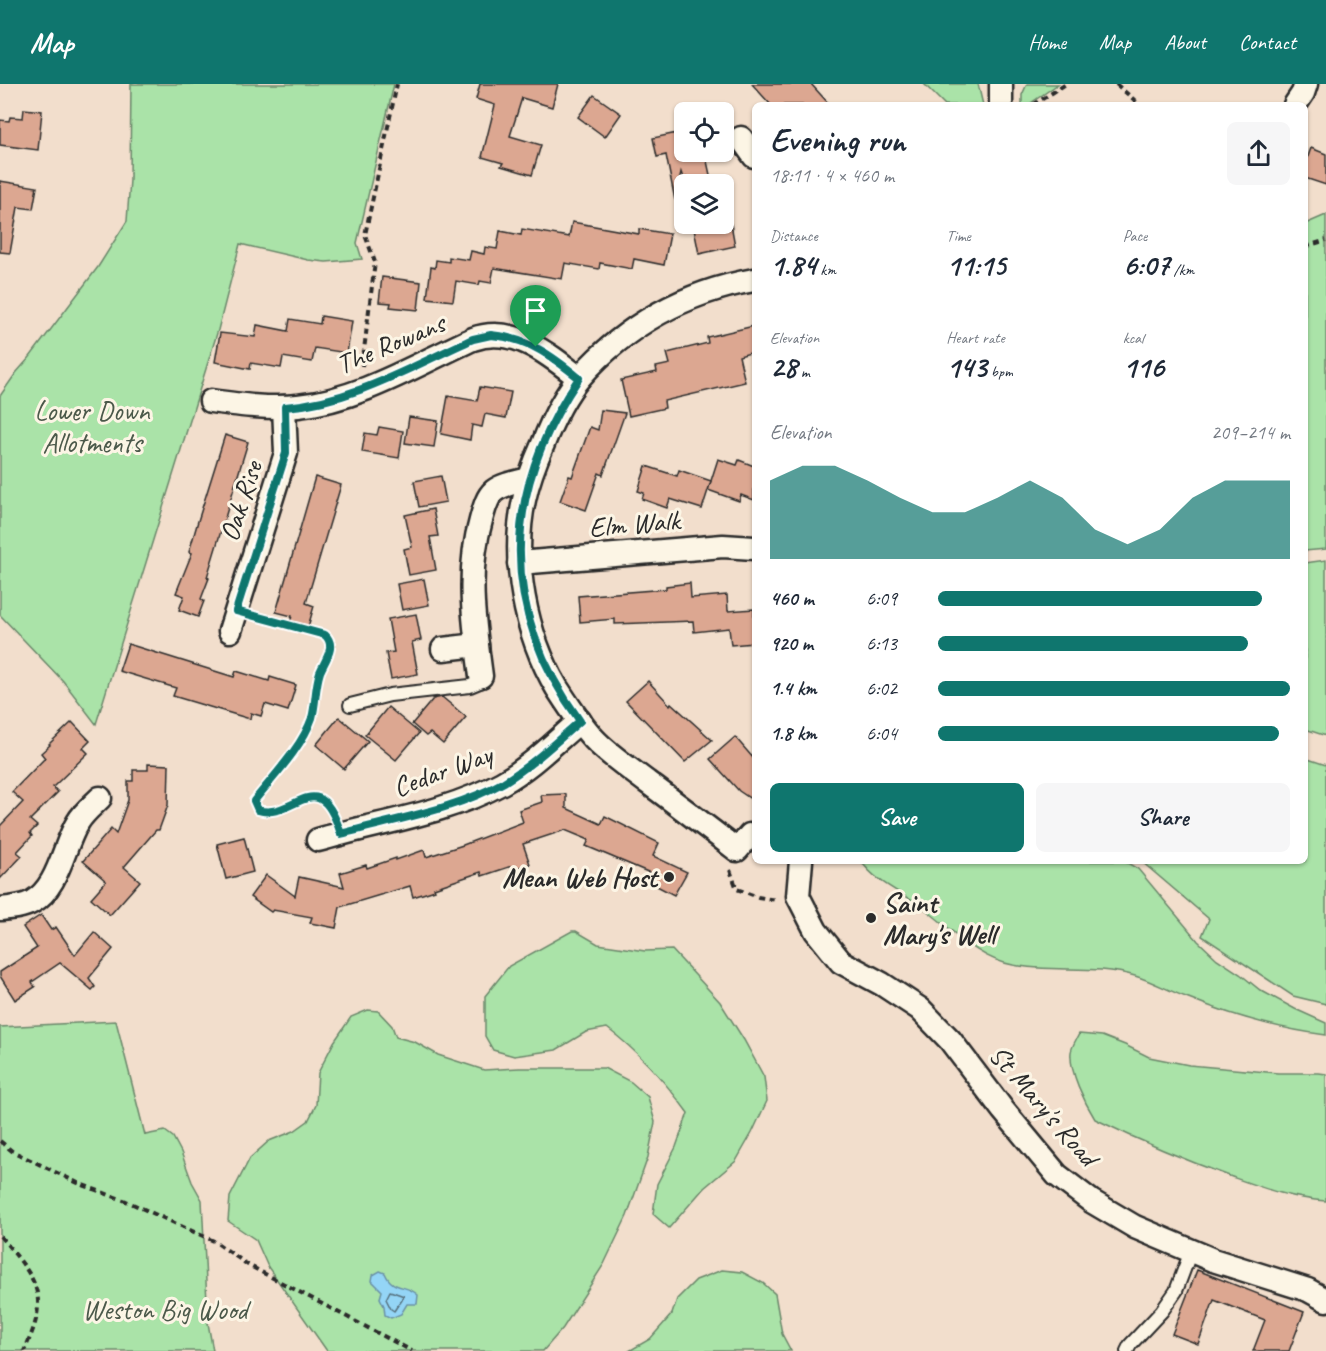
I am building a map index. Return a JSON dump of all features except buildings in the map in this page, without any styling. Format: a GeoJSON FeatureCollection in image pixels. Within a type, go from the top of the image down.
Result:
{"type":"FeatureCollection","features":[{"type":"Feature","properties":{"kind":"street"},"geometry":{"type":"LineString","coordinates":[[1001,84],[1001,102]]}},
{"type":"Feature","properties":{"kind":"street"},"geometry":{"type":"LineString","coordinates":[[1296,102],[1306,84]]}},
{"type":"Feature","properties":{"kind":"street"},"geometry":{"type":"LineString","coordinates":[[743,843],[615,757],[595,740],[557,687],[541,655],[528,616],[519,563],[520,526],[529,479],[554,419],[579,378],[616,342],[665,308],[713,289],[752,280]]}},
{"type":"Feature","properties":{"kind":"street","name":"The Rowans"},"geometry":{"type":"LineString","coordinates":[[211,401],[285,407],[313,404],[359,391],[473,339],[491,335],[518,340],[536,347],[551,355],[579,378]]}},
{"type":"Feature","properties":{"kind":"street","name":"Oak Rise"},"geometry":{"type":"LineString","coordinates":[[241,620],[286,453],[285,407]]}},
{"type":"Feature","properties":{"kind":"street"},"geometry":{"type":"LineString","coordinates":[[481,676],[472,609],[474,543],[486,502],[492,492],[529,479]]}},
{"type":"Feature","properties":{"kind":"street","name":"Elm Walk"},"geometry":{"type":"LineString","coordinates":[[519,563],[723,546],[752,548]]}},
{"type":"Feature","properties":{"kind":"street"},"geometry":{"type":"LineString","coordinates":[[443,649],[477,645]]}},
{"type":"Feature","properties":{"kind":"street","name":"Cedar Way"},"geometry":{"type":"LineString","coordinates":[[318,840],[337,823],[451,805],[482,793],[527,767],[580,721]]}},
{"type":"Feature","properties":{"kind":"street"},"geometry":{"type":"LineString","coordinates":[[0,909],[24,905],[34,901],[42,894],[62,859],[77,823],[88,804]]}},
{"type":"Feature","properties":{"kind":"street"},"geometry":{"type":"LineString","coordinates":[[798,896],[801,864]]}},
{"type":"Feature","properties":{"kind":"street","name":"St Mary's Road"},"geometry":{"type":"LineString","coordinates":[[798,896],[816,931],[841,962],[882,984],[920,1010],[950,1040],[1003,1110],[1057,1175],[1091,1201],[1135,1227],[1186,1249],[1308,1290],[1326,1300]]}},
{"type":"Feature","properties":{"kind":"lane"},"geometry":{"type":"LineString","coordinates":[[350,705],[390,695],[470,686],[482,681],[481,676]]}},
{"type":"Feature","properties":{"kind":"lane"},"geometry":{"type":"LineString","coordinates":[[1127,1351],[1162,1311],[1176,1291],[1186,1249]]}},
{"type":"Feature","properties":{"kind":"path"},"geometry":{"type":"LineString","coordinates":[[359,391],[375,262],[365,235],[397,84]]}},
{"type":"Feature","properties":{"kind":"path"},"geometry":{"type":"LineString","coordinates":[[1038,102],[1066,84]]}},
{"type":"Feature","properties":{"kind":"path"},"geometry":{"type":"LineString","coordinates":[[1116,84],[1137,102]]}},
{"type":"Feature","properties":{"kind":"path"},"geometry":{"type":"LineString","coordinates":[[1308,246],[1326,240]]}},
{"type":"Feature","properties":{"kind":"path"},"geometry":{"type":"LineString","coordinates":[[241,620],[325,635],[330,640],[331,647],[320,673],[307,729],[254,801],[255,806],[261,811],[269,811],[311,798],[326,802],[337,823]]}},
{"type":"Feature","properties":{"kind":"path"},"geometry":{"type":"LineString","coordinates":[[743,843],[730,867],[737,889],[775,901],[798,896]]}},
{"type":"Feature","properties":{"kind":"path"},"geometry":{"type":"LineString","coordinates":[[0,1141],[12,1151],[80,1184],[126,1201],[214,1241],[248,1265],[412,1351]]}},
{"type":"Feature","properties":{"kind":"path"},"geometry":{"type":"LineString","coordinates":[[0,1236],[22,1263],[34,1283],[40,1304],[36,1327],[24,1351]]}},
{"type":"Feature","properties":{"kind":"green space","name":"Lower Down Allotments"},"geometry":{"type":"Polygon","coordinates":[[[131,84],[394,84],[357,243],[362,259],[326,262],[308,260],[240,244],[218,330],[96,724],[63,681],[0,615],[0,396],[98,267],[127,221],[130,180],[131,84]]]}},
{"type":"Feature","properties":{"kind":"green space"},"geometry":{"type":"Polygon","coordinates":[[[924,84],[978,84],[982,102],[942,102],[924,84]]]}},
{"type":"Feature","properties":{"kind":"green space"},"geometry":{"type":"Polygon","coordinates":[[[1027,84],[1058,84],[1032,102],[1022,102],[1022,95],[1027,84]]]}},
{"type":"Feature","properties":{"kind":"green space"},"geometry":{"type":"Polygon","coordinates":[[[1326,215],[1326,549],[1308,551],[1308,223],[1326,215]]]}},
{"type":"Feature","properties":{"kind":"green space"},"geometry":{"type":"Polygon","coordinates":[[[1326,560],[1326,736],[1308,730],[1308,563],[1326,560]]]}},
{"type":"Feature","properties":{"kind":"green space"},"geometry":{"type":"Polygon","coordinates":[[[1308,759],[1326,765],[1326,1004],[1293,996],[1202,936],[1209,919],[1145,864],[1308,864],[1308,759]]]}},
{"type":"Feature","properties":{"kind":"green space"},"geometry":{"type":"Polygon","coordinates":[[[864,864],[1129,864],[1138,869],[1198,941],[1217,959],[1260,990],[1326,1023],[1326,1035],[1290,1029],[1237,1015],[1120,972],[1028,967],[1000,962],[976,950],[922,907],[881,881],[864,864]]]}},
{"type":"Feature","properties":{"kind":"green space"},"geometry":{"type":"Polygon","coordinates":[[[572,931],[598,944],[645,951],[672,950],[720,1002],[764,1077],[767,1101],[736,1161],[704,1188],[669,1228],[653,1214],[657,1184],[676,1147],[688,1113],[650,1067],[607,1028],[586,1032],[556,1050],[514,1056],[493,1050],[485,1036],[485,996],[509,966],[572,931]]]}},
{"type":"Feature","properties":{"kind":"green space"},"geometry":{"type":"Polygon","coordinates":[[[368,1010],[378,1011],[392,1026],[396,1037],[415,1042],[438,1055],[484,1070],[604,1068],[631,1082],[648,1097],[655,1122],[648,1157],[627,1216],[604,1264],[563,1328],[543,1351],[327,1351],[268,1267],[256,1240],[228,1221],[230,1197],[250,1158],[269,1141],[294,1131],[308,1121],[316,1105],[318,1073],[334,1042],[351,1017],[368,1010]]]}},
{"type":"Feature","properties":{"kind":"green space","name":"Weston Big Wood"},"geometry":{"type":"Polygon","coordinates":[[[116,1021],[145,1135],[165,1131],[173,1137],[202,1200],[208,1323],[213,1351],[0,1351],[0,1027],[116,1021]]]}},
{"type":"Feature","properties":{"kind":"green space"},"geometry":{"type":"Polygon","coordinates":[[[1079,1034],[1102,1036],[1149,1057],[1189,1065],[1278,1073],[1326,1074],[1326,1201],[1290,1195],[1232,1177],[1163,1150],[1095,1119],[1082,1096],[1072,1068],[1071,1052],[1079,1034]]]}},
{"type":"Feature","properties":{"kind":"green space"},"geometry":{"type":"Polygon","coordinates":[[[722,1270],[742,1272],[763,1283],[775,1294],[782,1334],[791,1351],[629,1351],[650,1339],[672,1314],[677,1299],[696,1280],[722,1270]]]}},
{"type":"Feature","properties":{"kind":"water"},"geometry":{"type":"Polygon","coordinates":[[[380,1271],[385,1273],[392,1283],[418,1295],[417,1304],[407,1304],[401,1314],[391,1318],[385,1315],[380,1298],[382,1291],[372,1281],[373,1275],[380,1271]]]}},
{"type":"Feature","properties":{"kind":"place","name":"Mean Web Host"},"geometry":{"type":"Point","coordinates":[669,877]}},
{"type":"Feature","properties":{"kind":"place","name":"Saint Mary's Well"},"geometry":{"type":"Point","coordinates":[871,918]}},
{"type":"Feature","properties":{"kind":"route"},"geometry":{"type":"LineString","coordinates":[[491,335],[507,337],[536,347],[551,355],[579,378],[554,419],[529,479],[520,526],[519,563],[528,616],[541,655],[557,687],[580,721],[527,767],[482,793],[451,805],[341,834],[330,807],[326,802],[316,798],[308,798],[265,812],[258,810],[254,801],[307,729],[312,717],[320,673],[331,647],[330,640],[325,635],[236,611],[286,453],[285,407],[313,404],[359,391],[480,337],[491,335]]}}]}
